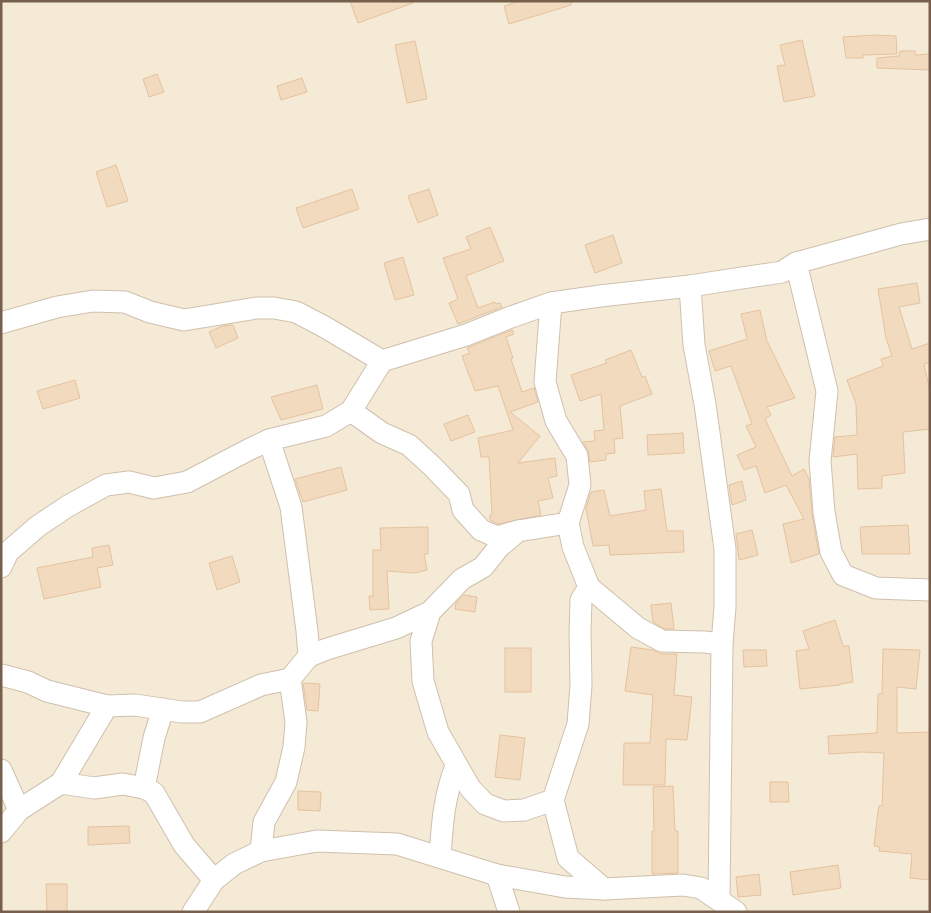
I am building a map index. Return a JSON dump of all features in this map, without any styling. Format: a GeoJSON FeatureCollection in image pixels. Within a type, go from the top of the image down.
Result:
{"type":"FeatureCollection","features":[{"type":"Feature","properties":{"kind":"street"},"geometry":{"type":"LineString","coordinates":[[1,567],[8,552],[38,526],[68,506],[106,485],[129,482],[154,488],[187,482],[269,440],[326,426],[351,411],[382,362],[466,335],[551,303],[690,286],[782,272],[796,262],[901,234],[930,229]]}},
{"type":"Feature","properties":{"kind":"street"},"geometry":{"type":"LineString","coordinates":[[796,262],[827,391],[820,461],[824,512],[831,552],[843,574],[876,588],[930,590]]}},
{"type":"Feature","properties":{"kind":"street"},"geometry":{"type":"LineString","coordinates":[[690,286],[694,345],[705,404],[725,549],[719,899]]}},
{"type":"Feature","properties":{"kind":"street"},"geometry":{"type":"LineString","coordinates":[[1,323],[57,307],[93,301],[125,302],[150,312],[184,320],[256,308],[274,308],[296,312],[324,326],[382,362]]}},
{"type":"Feature","properties":{"kind":"street"},"geometry":{"type":"LineString","coordinates":[[551,303],[545,382],[556,421],[577,456],[580,485],[568,523],[573,547],[589,587],[638,628],[662,640],[722,644]]}},
{"type":"Feature","properties":{"kind":"street"},"geometry":{"type":"LineString","coordinates":[[351,411],[382,433],[409,445],[415,450],[458,494],[463,510],[481,530],[497,537],[518,531],[568,523]]}},
{"type":"Feature","properties":{"kind":"street"},"geometry":{"type":"LineString","coordinates":[[269,440],[291,507],[308,631],[309,656]]}},
{"type":"Feature","properties":{"kind":"street"},"geometry":{"type":"LineString","coordinates":[[1,675],[28,682],[47,691],[107,706],[135,705],[182,712],[200,712],[261,686],[290,678],[309,656],[396,628],[430,612],[462,580],[483,567],[499,547],[518,531]]}},
{"type":"Feature","properties":{"kind":"street"},"geometry":{"type":"LineString","coordinates":[[589,587],[582,600],[580,634],[581,685],[578,724],[553,800],[568,858],[604,889]]}},
{"type":"Feature","properties":{"kind":"street"},"geometry":{"type":"LineString","coordinates":[[430,612],[421,642],[423,681],[438,732],[470,788],[485,804],[504,811],[524,810],[553,800]]}},
{"type":"Feature","properties":{"kind":"street"},"geometry":{"type":"LineString","coordinates":[[261,852],[264,822],[286,782],[294,748],[296,722],[290,678]]}},
{"type":"Feature","properties":{"kind":"street"},"geometry":{"type":"LineString","coordinates":[[1,832],[18,810],[61,783],[107,706]]}},
{"type":"Feature","properties":{"kind":"street"},"geometry":{"type":"LineString","coordinates":[[144,788],[154,738],[163,709]]}},
{"type":"Feature","properties":{"kind":"street"},"geometry":{"type":"LineString","coordinates":[[440,857],[443,811],[449,784],[456,766]]}},
{"type":"Feature","properties":{"kind":"street"},"geometry":{"type":"LineString","coordinates":[[1,770],[18,810]]}},
{"type":"Feature","properties":{"kind":"street"},"geometry":{"type":"LineString","coordinates":[[61,783],[94,788],[123,784],[144,788],[154,793],[184,845],[214,880]]}},
{"type":"Feature","properties":{"kind":"street"},"geometry":{"type":"LineString","coordinates":[[193,912],[214,880],[234,864],[261,852],[317,841],[397,844],[497,875],[565,887],[604,889],[682,886],[701,888],[736,912]]}},
{"type":"Feature","properties":{"kind":"street"},"geometry":{"type":"LineString","coordinates":[[497,875],[509,912]]}},
{"type":"Feature","properties":{"kind":"shaded area"},"geometry":{"type":"Polygon","coordinates":[[[1,1],[930,1],[930,912],[1,912],[1,1]]]}},
{"type":"Feature","properties":{"kind":"building"},"geometry":{"type":"Polygon","coordinates":[[[350,1],[413,1],[413,3],[358,23],[350,1]]]}},
{"type":"Feature","properties":{"kind":"building"},"geometry":{"type":"Polygon","coordinates":[[[520,1],[571,1],[571,5],[509,24],[504,6],[520,1]]]}},
{"type":"Feature","properties":{"kind":"building"},"geometry":{"type":"Polygon","coordinates":[[[896,36],[897,54],[863,55],[863,58],[846,58],[843,37],[896,36]]]}},
{"type":"Feature","properties":{"kind":"building"},"geometry":{"type":"Polygon","coordinates":[[[802,40],[815,96],[784,102],[777,66],[785,65],[780,45],[802,40]]]}},
{"type":"Feature","properties":{"kind":"building"},"geometry":{"type":"Polygon","coordinates":[[[415,41],[427,99],[407,103],[395,45],[415,41]]]}},
{"type":"Feature","properties":{"kind":"building"},"geometry":{"type":"Polygon","coordinates":[[[900,51],[915,51],[915,55],[930,54],[930,70],[877,68],[877,58],[899,56],[900,51]]]}},
{"type":"Feature","properties":{"kind":"building"},"geometry":{"type":"Polygon","coordinates":[[[157,74],[164,92],[149,97],[143,79],[157,74]]]}},
{"type":"Feature","properties":{"kind":"building"},"geometry":{"type":"Polygon","coordinates":[[[302,78],[307,92],[281,100],[277,86],[302,78]]]}},
{"type":"Feature","properties":{"kind":"building"},"geometry":{"type":"Polygon","coordinates":[[[116,165],[128,201],[107,207],[96,172],[116,165]]]}},
{"type":"Feature","properties":{"kind":"building"},"geometry":{"type":"Polygon","coordinates":[[[352,189],[359,209],[303,228],[296,208],[352,189]]]}},
{"type":"Feature","properties":{"kind":"building"},"geometry":{"type":"Polygon","coordinates":[[[429,189],[438,215],[418,223],[408,196],[429,189]]]}},
{"type":"Feature","properties":{"kind":"building"},"geometry":{"type":"Polygon","coordinates":[[[490,227],[504,261],[466,276],[478,308],[495,302],[496,304],[500,303],[502,307],[458,324],[449,303],[458,299],[443,258],[471,249],[466,237],[490,227]]]}},
{"type":"Feature","properties":{"kind":"building"},"geometry":{"type":"Polygon","coordinates":[[[613,235],[622,263],[595,273],[585,245],[613,235]]]}},
{"type":"Feature","properties":{"kind":"building"},"geometry":{"type":"Polygon","coordinates":[[[403,257],[414,295],[395,300],[384,263],[403,257]]]}},
{"type":"Feature","properties":{"kind":"building"},"geometry":{"type":"Polygon","coordinates":[[[917,283],[920,303],[899,307],[912,349],[930,343],[930,362],[924,364],[930,391],[930,429],[903,432],[905,473],[882,476],[882,488],[858,489],[857,454],[833,457],[835,437],[857,435],[856,404],[847,380],[883,366],[881,359],[892,356],[886,338],[878,289],[917,283]]]}},
{"type":"Feature","properties":{"kind":"building"},"geometry":{"type":"Polygon","coordinates":[[[760,310],[767,341],[795,398],[767,407],[771,415],[765,419],[792,476],[804,469],[809,479],[812,514],[819,554],[791,563],[783,524],[804,519],[786,485],[765,493],[756,466],[744,470],[737,455],[756,447],[746,426],[752,424],[731,366],[715,371],[709,351],[747,339],[741,314],[760,310]]]}},
{"type":"Feature","properties":{"kind":"building"},"geometry":{"type":"Polygon","coordinates":[[[233,325],[238,338],[216,348],[209,332],[222,326],[233,325]]]}},
{"type":"Feature","properties":{"kind":"building"},"geometry":{"type":"Polygon","coordinates":[[[512,330],[514,334],[506,337],[522,392],[534,388],[538,402],[510,412],[540,436],[518,463],[555,458],[557,476],[548,478],[553,498],[538,501],[541,515],[498,524],[490,520],[490,515],[492,514],[489,457],[481,457],[478,438],[513,430],[498,386],[475,391],[462,356],[470,353],[467,348],[512,330]]]}},
{"type":"Feature","properties":{"kind":"building"},"geometry":{"type":"Polygon","coordinates":[[[631,350],[642,377],[645,376],[652,394],[620,406],[623,438],[614,439],[615,453],[606,454],[606,460],[590,462],[588,450],[583,442],[595,441],[594,431],[604,430],[601,394],[580,401],[571,375],[607,363],[605,360],[631,350]]]}},
{"type":"Feature","properties":{"kind":"building"},"geometry":{"type":"Polygon","coordinates":[[[75,380],[80,398],[43,409],[37,391],[75,380]]]}},
{"type":"Feature","properties":{"kind":"building"},"geometry":{"type":"Polygon","coordinates":[[[317,385],[323,409],[281,420],[271,397],[317,385]]]}},
{"type":"Feature","properties":{"kind":"building"},"geometry":{"type":"Polygon","coordinates":[[[468,415],[475,432],[451,441],[444,424],[468,415]]]}},
{"type":"Feature","properties":{"kind":"building"},"geometry":{"type":"Polygon","coordinates":[[[683,433],[684,453],[648,455],[647,435],[683,433]]]}},
{"type":"Feature","properties":{"kind":"building"},"geometry":{"type":"Polygon","coordinates":[[[341,467],[347,490],[303,502],[295,479],[341,467]]]}},
{"type":"Feature","properties":{"kind":"building"},"geometry":{"type":"Polygon","coordinates":[[[742,481],[746,500],[732,505],[729,485],[742,481]]]}},
{"type":"Feature","properties":{"kind":"building"},"geometry":{"type":"Polygon","coordinates":[[[661,489],[667,531],[683,531],[684,552],[610,555],[609,545],[593,546],[586,508],[591,492],[604,490],[610,516],[646,510],[644,491],[661,489]]]}},
{"type":"Feature","properties":{"kind":"building"},"geometry":{"type":"Polygon","coordinates":[[[908,525],[910,554],[862,554],[860,527],[908,525]]]}},
{"type":"Feature","properties":{"kind":"building"},"geometry":{"type":"Polygon","coordinates":[[[428,527],[428,554],[424,554],[427,570],[415,573],[387,571],[389,609],[370,610],[369,596],[373,596],[373,550],[381,550],[380,528],[428,527]]]}},
{"type":"Feature","properties":{"kind":"building"},"geometry":{"type":"Polygon","coordinates":[[[752,530],[758,555],[739,560],[736,534],[752,530]]]}},
{"type":"Feature","properties":{"kind":"building"},"geometry":{"type":"Polygon","coordinates":[[[109,545],[113,565],[97,568],[101,587],[44,599],[37,568],[93,557],[92,548],[109,545]]]}},
{"type":"Feature","properties":{"kind":"building"},"geometry":{"type":"Polygon","coordinates":[[[232,556],[240,582],[217,590],[209,563],[232,556]]]}},
{"type":"Feature","properties":{"kind":"building"},"geometry":{"type":"Polygon","coordinates":[[[464,595],[477,597],[475,612],[455,609],[456,603],[464,595]]]}},
{"type":"Feature","properties":{"kind":"building"},"geometry":{"type":"Polygon","coordinates":[[[671,603],[674,629],[665,629],[653,622],[651,605],[671,603]]]}},
{"type":"Feature","properties":{"kind":"building"},"geometry":{"type":"Polygon","coordinates":[[[835,620],[843,646],[849,646],[853,682],[800,689],[796,651],[809,649],[803,631],[835,620]]]}},
{"type":"Feature","properties":{"kind":"building"},"geometry":{"type":"Polygon","coordinates":[[[631,647],[653,650],[662,654],[677,654],[674,695],[692,697],[687,740],[666,739],[665,785],[623,785],[624,743],[650,743],[653,695],[625,691],[631,647]]]}},
{"type":"Feature","properties":{"kind":"building"},"geometry":{"type":"Polygon","coordinates":[[[505,648],[531,648],[531,692],[505,692],[505,648]]]}},
{"type":"Feature","properties":{"kind":"building"},"geometry":{"type":"Polygon","coordinates":[[[883,649],[920,650],[916,689],[897,687],[897,733],[930,732],[930,880],[910,878],[912,854],[879,851],[880,847],[874,846],[879,806],[882,806],[884,753],[829,754],[828,736],[877,733],[878,694],[882,694],[883,649]]]}},
{"type":"Feature","properties":{"kind":"building"},"geometry":{"type":"Polygon","coordinates":[[[743,650],[766,650],[767,666],[744,667],[743,650]]]}},
{"type":"Feature","properties":{"kind":"building"},"geometry":{"type":"Polygon","coordinates":[[[303,683],[320,684],[318,711],[307,710],[303,683]]]}},
{"type":"Feature","properties":{"kind":"building"},"geometry":{"type":"Polygon","coordinates":[[[500,735],[525,738],[520,780],[495,777],[500,735]]]}},
{"type":"Feature","properties":{"kind":"building"},"geometry":{"type":"Polygon","coordinates":[[[770,782],[788,782],[789,802],[770,802],[770,782]]]}},
{"type":"Feature","properties":{"kind":"building"},"geometry":{"type":"Polygon","coordinates":[[[673,786],[675,831],[678,831],[678,873],[652,874],[652,831],[654,831],[653,787],[673,786]]]}},
{"type":"Feature","properties":{"kind":"building"},"geometry":{"type":"Polygon","coordinates":[[[298,791],[321,792],[320,811],[298,810],[298,791]]]}},
{"type":"Feature","properties":{"kind":"building"},"geometry":{"type":"Polygon","coordinates":[[[129,826],[130,843],[88,845],[88,827],[129,826]]]}},
{"type":"Feature","properties":{"kind":"building"},"geometry":{"type":"Polygon","coordinates":[[[838,865],[841,888],[793,895],[790,872],[838,865]]]}},
{"type":"Feature","properties":{"kind":"building"},"geometry":{"type":"Polygon","coordinates":[[[759,874],[761,895],[738,897],[736,877],[759,874]]]}},
{"type":"Feature","properties":{"kind":"building"},"geometry":{"type":"Polygon","coordinates":[[[46,884],[67,884],[67,912],[47,912],[46,884]]]}}]}
